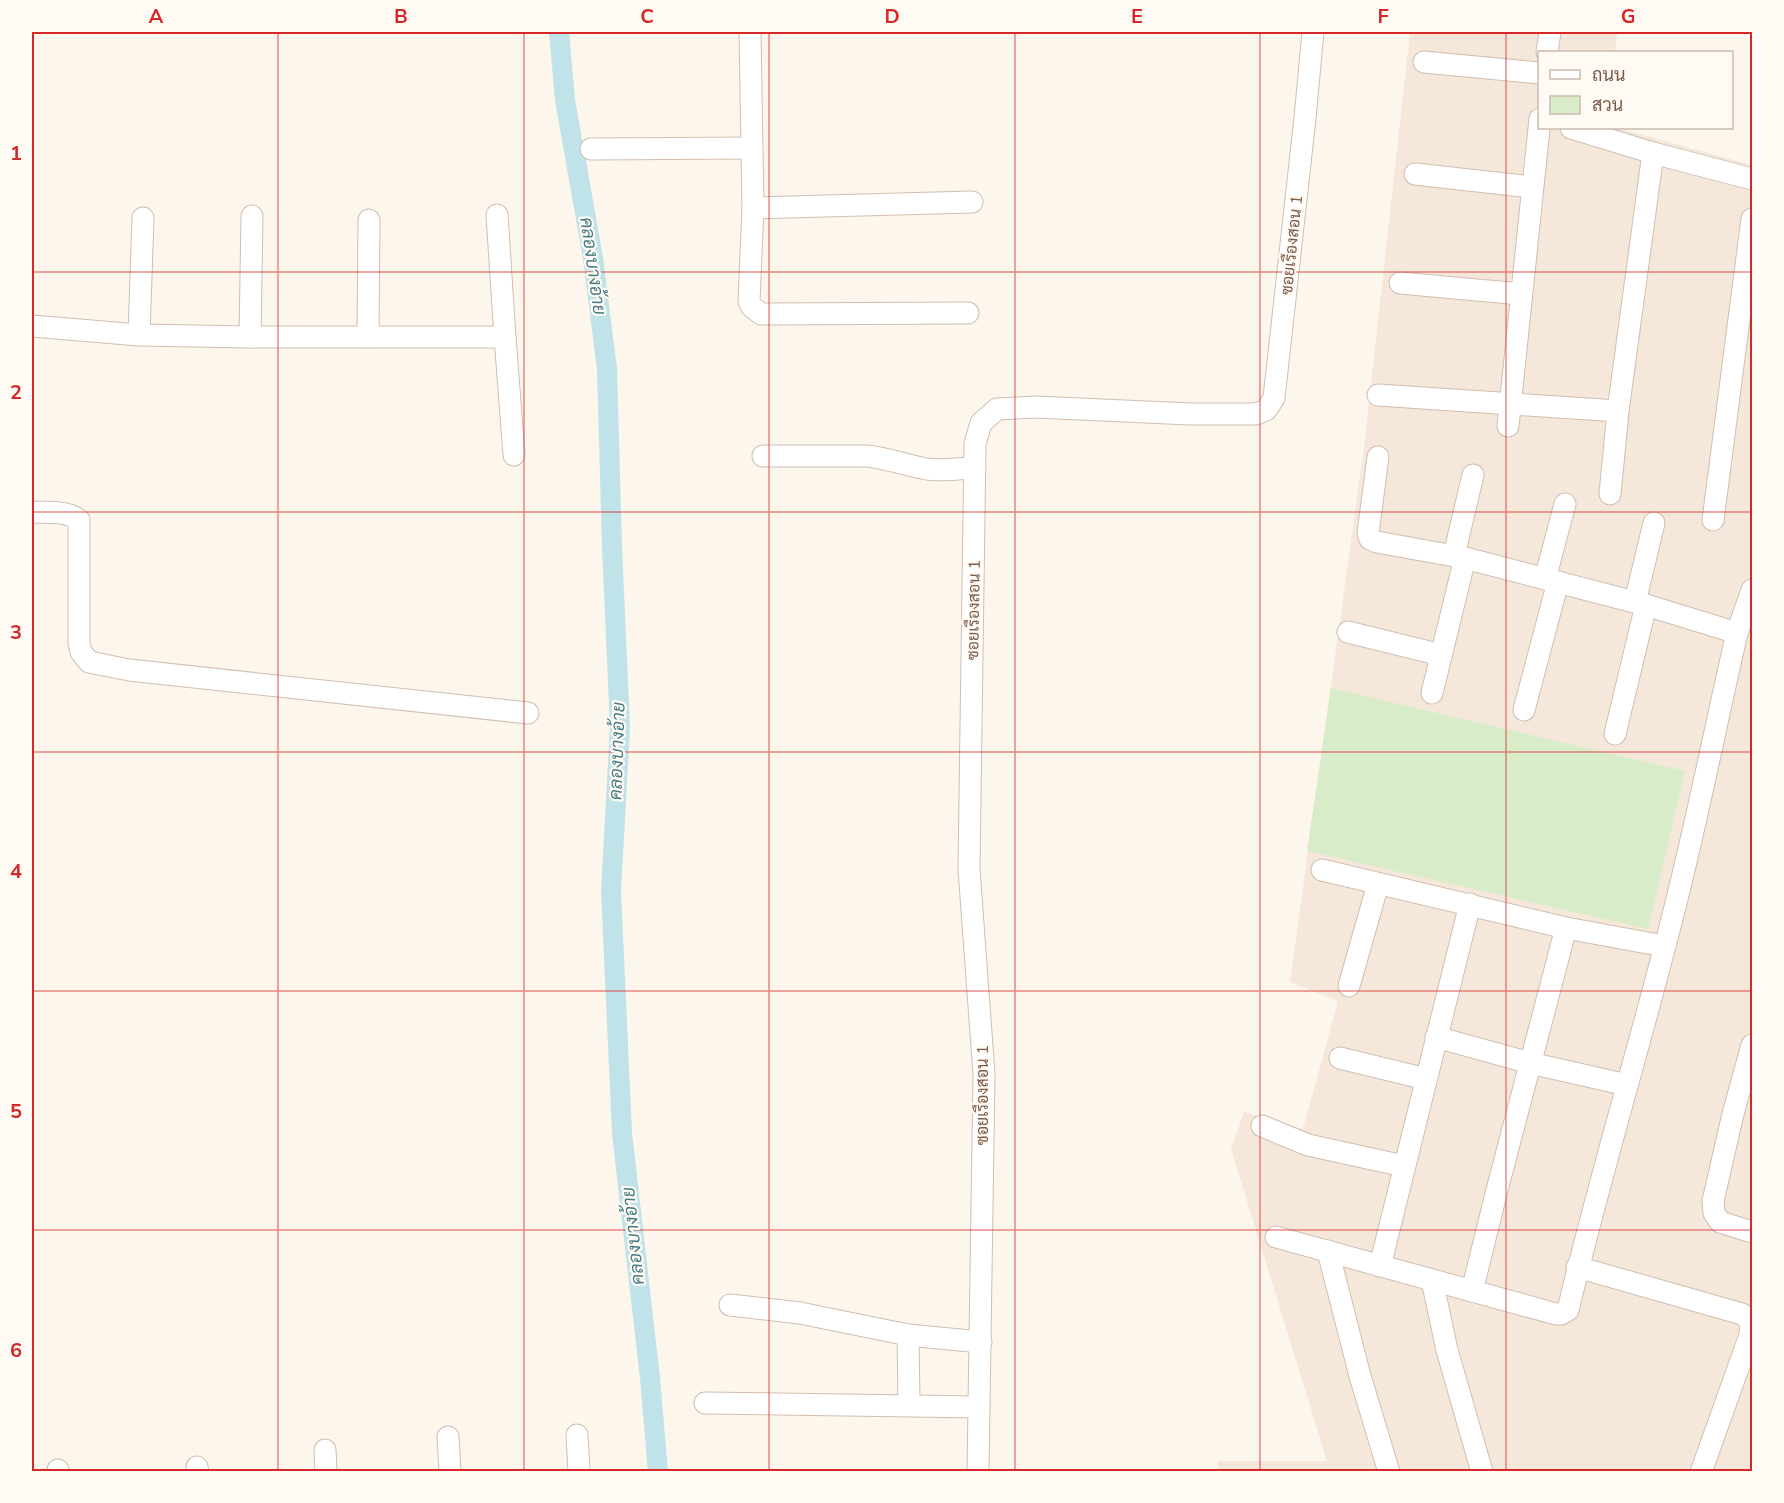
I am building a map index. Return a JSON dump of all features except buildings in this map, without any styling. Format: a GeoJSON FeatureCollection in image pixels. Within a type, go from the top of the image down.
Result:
{"type":"FeatureCollection","features":[{"type":"Feature","properties":{"kind":"street"},"geometry":{"type":"LineString","coordinates":[[750,32],[753,208],[749,301],[752,307],[761,314],[968,313]]}},
{"type":"Feature","properties":{"kind":"street","name":"ซอยเรืองสอน 1"},"geometry":{"type":"LineString","coordinates":[[978,1472],[984,1074],[969,868],[975,444],[981,423],[997,409],[1036,407],[1190,414],[1256,414],[1266,410],[1274,398],[1305,118],[1312,32]]}},
{"type":"Feature","properties":{"kind":"street"},"geometry":{"type":"LineString","coordinates":[[1548,51],[1550,32]]}},
{"type":"Feature","properties":{"kind":"street"},"geometry":{"type":"LineString","coordinates":[[1424,62],[1538,73]]}},
{"type":"Feature","properties":{"kind":"street"},"geometry":{"type":"LineString","coordinates":[[1508,426],[1538,129]]}},
{"type":"Feature","properties":{"kind":"street"},"geometry":{"type":"LineString","coordinates":[[1574,129],[1752,179]]}},
{"type":"Feature","properties":{"kind":"street"},"geometry":{"type":"LineString","coordinates":[[591,149],[751,148]]}},
{"type":"Feature","properties":{"kind":"street"},"geometry":{"type":"LineString","coordinates":[[1610,494],[1618,411],[1653,153]]}},
{"type":"Feature","properties":{"kind":"street"},"geometry":{"type":"LineString","coordinates":[[1415,174],[1532,187]]}},
{"type":"Feature","properties":{"kind":"street"},"geometry":{"type":"LineString","coordinates":[[753,208],[972,202]]}},
{"type":"Feature","properties":{"kind":"street"},"geometry":{"type":"LineString","coordinates":[[496,214],[514,455]]}},
{"type":"Feature","properties":{"kind":"street"},"geometry":{"type":"LineString","coordinates":[[250,338],[252,216]]}},
{"type":"Feature","properties":{"kind":"street"},"geometry":{"type":"LineString","coordinates":[[139,335],[142,218]]}},
{"type":"Feature","properties":{"kind":"street"},"geometry":{"type":"LineString","coordinates":[[1713,520],[1752,219]]}},
{"type":"Feature","properties":{"kind":"street"},"geometry":{"type":"LineString","coordinates":[[368,338],[369,220]]}},
{"type":"Feature","properties":{"kind":"street"},"geometry":{"type":"LineString","coordinates":[[1400,284],[1521,294]]}},
{"type":"Feature","properties":{"kind":"street"},"geometry":{"type":"LineString","coordinates":[[32,326],[139,335],[250,338],[505,338]]}},
{"type":"Feature","properties":{"kind":"street"},"geometry":{"type":"LineString","coordinates":[[1378,395],[1618,411]]}},
{"type":"Feature","properties":{"kind":"street"},"geometry":{"type":"LineString","coordinates":[[763,456],[867,456],[927,469],[975,467]]}},
{"type":"Feature","properties":{"kind":"street"},"geometry":{"type":"LineString","coordinates":[[1378,457],[1368,532],[1370,539],[1459,556],[1641,604],[1737,633]]}},
{"type":"Feature","properties":{"kind":"street"},"geometry":{"type":"LineString","coordinates":[[1432,693],[1441,656],[1473,475]]}},
{"type":"Feature","properties":{"kind":"street"},"geometry":{"type":"LineString","coordinates":[[1524,710],[1552,580],[1565,504]]}},
{"type":"Feature","properties":{"kind":"street"},"geometry":{"type":"LineString","coordinates":[[32,512],[71,514],[79,520],[79,643],[81,652],[89,662],[141,672],[528,713]]}},
{"type":"Feature","properties":{"kind":"street"},"geometry":{"type":"LineString","coordinates":[[1615,734],[1641,604],[1654,523]]}},
{"type":"Feature","properties":{"kind":"street"},"geometry":{"type":"LineString","coordinates":[[1276,1237],[1561,1314],[1568,1310],[1675,906],[1737,633],[1752,590]]}},
{"type":"Feature","properties":{"kind":"street"},"geometry":{"type":"LineString","coordinates":[[1348,632],[1441,656]]}},
{"type":"Feature","properties":{"kind":"street"},"geometry":{"type":"LineString","coordinates":[[1322,870],[1566,928],[1664,946]]}},
{"type":"Feature","properties":{"kind":"street"},"geometry":{"type":"LineString","coordinates":[[1349,986],[1378,884]]}},
{"type":"Feature","properties":{"kind":"street"},"geometry":{"type":"LineString","coordinates":[[1380,1266],[1470,904]]}},
{"type":"Feature","properties":{"kind":"street"},"geometry":{"type":"LineString","coordinates":[[1473,1291],[1566,928]]}},
{"type":"Feature","properties":{"kind":"street"},"geometry":{"type":"LineString","coordinates":[[1436,1037],[1530,1063],[1627,1085]]}},
{"type":"Feature","properties":{"kind":"street"},"geometry":{"type":"LineString","coordinates":[[1752,1045],[1713,1201],[1714,1213],[1720,1222],[1752,1232]]}},
{"type":"Feature","properties":{"kind":"street"},"geometry":{"type":"LineString","coordinates":[[1340,1058],[1426,1079]]}},
{"type":"Feature","properties":{"kind":"street"},"geometry":{"type":"LineString","coordinates":[[1262,1126],[1308,1145],[1404,1166]]}},
{"type":"Feature","properties":{"kind":"street"},"geometry":{"type":"LineString","coordinates":[[1328,1251],[1360,1376],[1389,1472]]}},
{"type":"Feature","properties":{"kind":"street"},"geometry":{"type":"LineString","coordinates":[[1578,1267],[1742,1314],[1751,1322],[1750,1335],[1701,1472]]}},
{"type":"Feature","properties":{"kind":"street"},"geometry":{"type":"LineString","coordinates":[[1432,1280],[1447,1350],[1482,1472]]}},
{"type":"Feature","properties":{"kind":"street"},"geometry":{"type":"LineString","coordinates":[[730,1305],[801,1313],[908,1335],[981,1342]]}},
{"type":"Feature","properties":{"kind":"street"},"geometry":{"type":"LineString","coordinates":[[908,1335],[909,1406]]}},
{"type":"Feature","properties":{"kind":"street"},"geometry":{"type":"LineString","coordinates":[[705,1403],[979,1407]]}},
{"type":"Feature","properties":{"kind":"street"},"geometry":{"type":"LineString","coordinates":[[577,1435],[579,1472]]}},
{"type":"Feature","properties":{"kind":"street"},"geometry":{"type":"LineString","coordinates":[[448,1437],[450,1472]]}},
{"type":"Feature","properties":{"kind":"street"},"geometry":{"type":"LineString","coordinates":[[325,1450],[326,1472]]}},
{"type":"Feature","properties":{"kind":"shaded area"},"geometry":{"type":"Polygon","coordinates":[[[1410,32],[1617,32],[1615,51],[1538,51],[1538,129],[1622,129],[1752,165],[1752,1471],[1218,1472],[1218,1461],[1327,1461],[1231,1149],[1244,1112],[1303,1129],[1338,1001],[1290,982],[1364,447],[1410,32]]]}},
{"type":"Feature","properties":{"kind":"green space"},"geometry":{"type":"Polygon","coordinates":[[[1331,688],[1685,771],[1648,929],[1307,851],[1331,688]]]}},
{"type":"Feature","properties":{"kind":"waterway","name":"คลองบางอ้าย"},"geometry":{"type":"LineString","coordinates":[[559,32],[565,100],[593,258],[607,369],[620,727],[611,891],[622,1133],[650,1378],[658,1472]]}}]}
